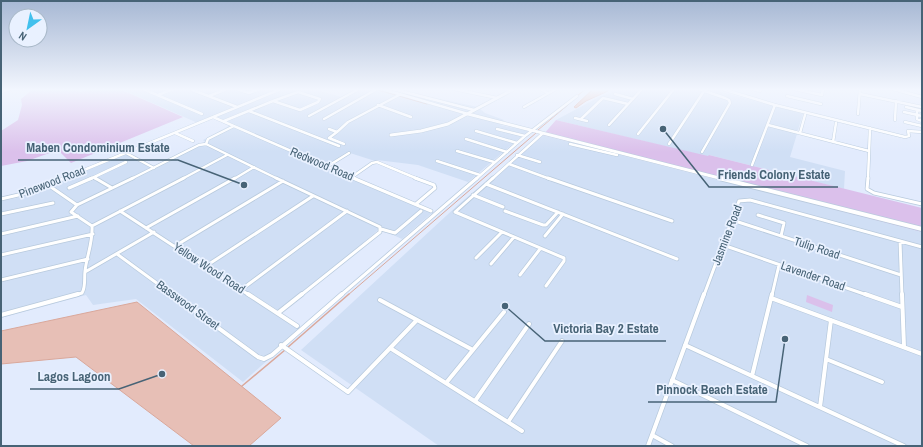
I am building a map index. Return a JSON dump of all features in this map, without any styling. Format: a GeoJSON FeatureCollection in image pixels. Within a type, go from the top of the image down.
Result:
{"type":"FeatureCollection","features":[{"type":"Feature","properties":{"kind":"street"},"geometry":{"type":"LineString","coordinates":[[192,110],[202,114]]}},
{"type":"Feature","properties":{"kind":"street","name":"Pinewood Road"},"geometry":{"type":"LineString","coordinates":[[1,199],[24,194],[230,110]]}},
{"type":"Feature","properties":{"kind":"street"},"geometry":{"type":"LineString","coordinates":[[309,116],[320,110]]}},
{"type":"Feature","properties":{"kind":"street"},"geometry":{"type":"LineString","coordinates":[[324,119],[340,110]]}},
{"type":"Feature","properties":{"kind":"street"},"geometry":{"type":"LineString","coordinates":[[344,144],[329,138],[348,122],[369,110]]}},
{"type":"Feature","properties":{"kind":"street"},"geometry":{"type":"LineString","coordinates":[[391,110],[411,117]]}},
{"type":"Feature","properties":{"kind":"street"},"geometry":{"type":"LineString","coordinates":[[454,110],[617,155]]}},
{"type":"Feature","properties":{"kind":"street"},"geometry":{"type":"LineString","coordinates":[[391,135],[431,129],[448,124],[474,110]]}},
{"type":"Feature","properties":{"kind":"street"},"geometry":{"type":"LineString","coordinates":[[416,321],[348,392],[282,346],[494,162],[560,110]]}},
{"type":"Feature","properties":{"kind":"street"},"geometry":{"type":"LineString","coordinates":[[581,119],[591,110]]}},
{"type":"Feature","properties":{"kind":"street"},"geometry":{"type":"LineString","coordinates":[[609,125],[623,110]]}},
{"type":"Feature","properties":{"kind":"street"},"geometry":{"type":"LineString","coordinates":[[638,134],[657,110]]}},
{"type":"Feature","properties":{"kind":"street"},"geometry":{"type":"LineString","coordinates":[[669,144],[692,110]]}},
{"type":"Feature","properties":{"kind":"street"},"geometry":{"type":"LineString","coordinates":[[702,152],[726,110]]}},
{"type":"Feature","properties":{"kind":"street"},"geometry":{"type":"LineString","coordinates":[[752,165],[773,110]]}},
{"type":"Feature","properties":{"kind":"street"},"geometry":{"type":"LineString","coordinates":[[795,110],[905,136],[909,136],[908,131],[910,130],[922,132]]}},
{"type":"Feature","properties":{"kind":"street"},"geometry":{"type":"LineString","coordinates":[[858,110],[858,114]]}},
{"type":"Feature","properties":{"kind":"street"},"geometry":{"type":"LineString","coordinates":[[895,120],[896,110]]}},
{"type":"Feature","properties":{"kind":"street"},"geometry":{"type":"LineString","coordinates":[[922,111],[917,110],[917,119],[922,121]]}},
{"type":"Feature","properties":{"kind":"street"},"geometry":{"type":"LineString","coordinates":[[224,122],[249,111],[338,146]]}},
{"type":"Feature","properties":{"kind":"street"},"geometry":{"type":"LineString","coordinates":[[904,112],[922,116]]}},
{"type":"Feature","properties":{"kind":"street"},"geometry":{"type":"LineString","coordinates":[[800,133],[805,115]]}},
{"type":"Feature","properties":{"kind":"street","name":"Redwood Road"},"geometry":{"type":"LineString","coordinates":[[213,117],[431,211]]}},
{"type":"Feature","properties":{"kind":"street"},"geometry":{"type":"LineString","coordinates":[[575,118],[587,121]]}},
{"type":"Feature","properties":{"kind":"street"},"geometry":{"type":"LineString","coordinates":[[905,122],[922,126]]}},
{"type":"Feature","properties":{"kind":"street"},"geometry":{"type":"LineString","coordinates":[[833,142],[836,123]]}},
{"type":"Feature","properties":{"kind":"street"},"geometry":{"type":"LineString","coordinates":[[768,125],[868,151]]}},
{"type":"Feature","properties":{"kind":"street"},"geometry":{"type":"LineString","coordinates":[[206,144],[208,139],[234,126]]}},
{"type":"Feature","properties":{"kind":"street"},"geometry":{"type":"LineString","coordinates":[[870,128],[867,189],[874,193],[922,204]]}},
{"type":"Feature","properties":{"kind":"street"},"geometry":{"type":"LineString","coordinates":[[328,129],[337,132]]}},
{"type":"Feature","properties":{"kind":"street"},"geometry":{"type":"LineString","coordinates":[[497,129],[525,136]]}},
{"type":"Feature","properties":{"kind":"street"},"geometry":{"type":"LineString","coordinates":[[476,131],[517,143]]}},
{"type":"Feature","properties":{"kind":"street"},"geometry":{"type":"LineString","coordinates":[[174,133],[193,141]]}},
{"type":"Feature","properties":{"kind":"street"},"geometry":{"type":"LineString","coordinates":[[541,133],[455,212],[564,258],[564,261],[546,286]]}},
{"type":"Feature","properties":{"kind":"street"},"geometry":{"type":"LineString","coordinates":[[466,139],[507,152]]}},
{"type":"Feature","properties":{"kind":"street"},"geometry":{"type":"LineString","coordinates":[[1,314],[82,293],[85,290],[85,272],[93,234],[92,226],[71,212],[77,205],[199,145],[206,144],[380,228],[395,233],[421,211]]}},
{"type":"Feature","properties":{"kind":"street"},"geometry":{"type":"LineString","coordinates":[[570,144],[580,145],[922,229]]}},
{"type":"Feature","properties":{"kind":"street"},"geometry":{"type":"LineString","coordinates":[[577,151],[580,145]]}},
{"type":"Feature","properties":{"kind":"street"},"geometry":{"type":"LineString","coordinates":[[457,151],[494,162]]}},
{"type":"Feature","properties":{"kind":"street"},"geometry":{"type":"LineString","coordinates":[[126,153],[154,168]]}},
{"type":"Feature","properties":{"kind":"street"},"geometry":{"type":"LineString","coordinates":[[328,166],[349,153]]}},
{"type":"Feature","properties":{"kind":"street"},"geometry":{"type":"LineString","coordinates":[[92,226],[227,155]]}},
{"type":"Feature","properties":{"kind":"street"},"geometry":{"type":"LineString","coordinates":[[517,155],[540,162]]}},
{"type":"Feature","properties":{"kind":"street"},"geometry":{"type":"LineString","coordinates":[[437,160],[480,175]]}},
{"type":"Feature","properties":{"kind":"street"},"geometry":{"type":"LineString","coordinates":[[70,188],[126,162]]}},
{"type":"Feature","properties":{"kind":"street"},"geometry":{"type":"LineString","coordinates":[[352,177],[372,163],[377,162],[434,185],[435,188],[416,204]]}},
{"type":"Feature","properties":{"kind":"street"},"geometry":{"type":"LineString","coordinates":[[509,164],[672,221]]}},
{"type":"Feature","properties":{"kind":"street"},"geometry":{"type":"LineString","coordinates":[[146,228],[254,167]]}},
{"type":"Feature","properties":{"kind":"street"},"geometry":{"type":"LineString","coordinates":[[94,177],[112,188]]}},
{"type":"Feature","properties":{"kind":"street"},"geometry":{"type":"LineString","coordinates":[[175,246],[282,181]]}},
{"type":"Feature","properties":{"kind":"street"},"geometry":{"type":"LineString","coordinates":[[48,184],[77,205]]}},
{"type":"Feature","properties":{"kind":"street"},"geometry":{"type":"LineString","coordinates":[[486,184],[677,259]]}},
{"type":"Feature","properties":{"kind":"street"},"geometry":{"type":"LineString","coordinates":[[473,195],[503,207]]}},
{"type":"Feature","properties":{"kind":"street"},"geometry":{"type":"LineString","coordinates":[[206,266],[313,196]]}},
{"type":"Feature","properties":{"kind":"street","name":"Jasmine Road"},"geometry":{"type":"LineString","coordinates":[[648,446],[739,201],[750,200],[922,247]]}},
{"type":"Feature","properties":{"kind":"street"},"geometry":{"type":"LineString","coordinates":[[1,214],[53,203]]}},
{"type":"Feature","properties":{"kind":"street","name":"Yellow Wood Road"},"geometry":{"type":"LineString","coordinates":[[120,211],[297,326]]}},
{"type":"Feature","properties":{"kind":"street"},"geometry":{"type":"LineString","coordinates":[[242,289],[346,211]]}},
{"type":"Feature","properties":{"kind":"street"},"geometry":{"type":"LineString","coordinates":[[505,211],[543,225],[546,225],[558,212]]}},
{"type":"Feature","properties":{"kind":"street"},"geometry":{"type":"LineString","coordinates":[[545,236],[564,214]]}},
{"type":"Feature","properties":{"kind":"street"},"geometry":{"type":"LineString","coordinates":[[758,215],[784,223],[781,236]]}},
{"type":"Feature","properties":{"kind":"street"},"geometry":{"type":"LineString","coordinates":[[1,234],[78,216]]}},
{"type":"Feature","properties":{"kind":"street","name":"Tulip Road"},"geometry":{"type":"LineString","coordinates":[[732,220],[901,275]]}},
{"type":"Feature","properties":{"kind":"street"},"geometry":{"type":"LineString","coordinates":[[278,313],[380,232],[380,228]]}},
{"type":"Feature","properties":{"kind":"street"},"geometry":{"type":"LineString","coordinates":[[85,272],[154,232]]}},
{"type":"Feature","properties":{"kind":"street"},"geometry":{"type":"LineString","coordinates":[[476,258],[502,232]]}},
{"type":"Feature","properties":{"kind":"street"},"geometry":{"type":"LineString","coordinates":[[1,255],[93,234]]}},
{"type":"Feature","properties":{"kind":"street"},"geometry":{"type":"LineString","coordinates":[[491,264],[514,237]]}},
{"type":"Feature","properties":{"kind":"street"},"geometry":{"type":"LineString","coordinates":[[900,241],[904,347]]}},
{"type":"Feature","properties":{"kind":"street","name":"Lavender Road"},"geometry":{"type":"LineString","coordinates":[[723,245],[902,307]]}},
{"type":"Feature","properties":{"kind":"street"},"geometry":{"type":"LineString","coordinates":[[520,276],[540,248]]}},
{"type":"Feature","properties":{"kind":"street","name":"Basswood Street"},"geometry":{"type":"LineString","coordinates":[[117,254],[258,357],[264,359],[267,358],[282,346]]}},
{"type":"Feature","properties":{"kind":"street"},"geometry":{"type":"LineString","coordinates":[[1,280],[88,259]]}},
{"type":"Feature","properties":{"kind":"street"},"geometry":{"type":"LineString","coordinates":[[752,376],[779,264]]}},
{"type":"Feature","properties":{"kind":"street"},"geometry":{"type":"LineString","coordinates":[[771,298],[922,354]]}},
{"type":"Feature","properties":{"kind":"street"},"geometry":{"type":"LineString","coordinates":[[380,300],[416,321],[473,350]]}},
{"type":"Feature","properties":{"kind":"street"},"geometry":{"type":"LineString","coordinates":[[446,383],[504,312]]}},
{"type":"Feature","properties":{"kind":"street"},"geometry":{"type":"LineString","coordinates":[[820,407],[831,320]]}},
{"type":"Feature","properties":{"kind":"street"},"geometry":{"type":"LineString","coordinates":[[475,401],[529,324]]}},
{"type":"Feature","properties":{"kind":"street"},"geometry":{"type":"LineString","coordinates":[[508,422],[562,341]]}},
{"type":"Feature","properties":{"kind":"street"},"geometry":{"type":"LineString","coordinates":[[685,345],[904,446]]}},
{"type":"Feature","properties":{"kind":"street"},"geometry":{"type":"LineString","coordinates":[[390,348],[522,430]]}},
{"type":"Feature","properties":{"kind":"street"},"geometry":{"type":"LineString","coordinates":[[826,359],[882,382]]}},
{"type":"Feature","properties":{"kind":"street"},"geometry":{"type":"LineString","coordinates":[[672,380],[807,446]]}},
{"type":"Feature","properties":{"kind":"street"},"geometry":{"type":"LineString","coordinates":[[652,435],[672,446]]}},
{"type":"Feature","properties":{"kind":"shaded area"},"geometry":{"type":"Polygon","coordinates":[[[21,110],[167,110],[183,117],[71,163],[58,150],[27,161],[1,166],[1,131],[18,120],[21,110]]]}},
{"type":"Feature","properties":{"kind":"shaded area"},"geometry":{"type":"Polygon","coordinates":[[[168,110],[481,110],[485,113],[504,120],[500,125],[528,131],[468,182],[418,165],[375,161],[350,153],[331,166],[432,213],[402,239],[391,234],[386,229],[378,230],[282,313],[252,294],[303,329],[243,382],[136,299],[93,305],[86,295],[1,318],[1,201],[22,197],[129,153],[154,166],[205,142],[203,140],[229,126],[212,118],[200,124],[168,110]]]}},
{"type":"Feature","properties":{"kind":"shaded area"},"geometry":{"type":"Polygon","coordinates":[[[575,110],[788,110],[803,114],[798,130],[794,130],[793,132],[797,134],[790,157],[845,171],[844,189],[709,155],[709,157],[556,120],[575,110]]]}},
{"type":"Feature","properties":{"kind":"shaded area"},"geometry":{"type":"Polygon","coordinates":[[[556,120],[709,155],[922,208],[922,232],[717,178],[543,135],[556,120]]]}},
{"type":"Feature","properties":{"kind":"shaded area"},"geometry":{"type":"Polygon","coordinates":[[[542,135],[922,232],[922,446],[439,446],[301,350],[459,204],[542,135]]]}},
{"type":"Feature","properties":{"kind":"shaded area"},"geometry":{"type":"Polygon","coordinates":[[[807,295],[833,305],[832,312],[806,302],[807,295]]]}},
{"type":"Feature","properties":{"kind":"shaded area"},"geometry":{"type":"Polygon","coordinates":[[[137,302],[281,418],[249,446],[194,446],[76,357],[1,364],[1,331],[137,302]]]}},
{"type":"Feature","properties":{"kind":"waterway"},"geometry":{"type":"LineString","coordinates":[[538,130],[562,110]]}},
{"type":"Feature","properties":{"kind":"waterway"},"geometry":{"type":"LineString","coordinates":[[348,295],[536,133]]}},
{"type":"Feature","properties":{"kind":"waterway"},"geometry":{"type":"LineString","coordinates":[[287,348],[349,294]]}},
{"type":"Feature","properties":{"kind":"waterway"},"geometry":{"type":"LineString","coordinates":[[242,386],[285,350]]}},
{"type":"Feature","properties":{"kind":"place","name":"Friends Colony Estate"},"geometry":{"type":"Point","coordinates":[663,129]}},
{"type":"Feature","properties":{"kind":"place","name":"Maben Condominium Estate"},"geometry":{"type":"Point","coordinates":[244,185]}},
{"type":"Feature","properties":{"kind":"place","name":"Victoria Bay 2 Estate"},"geometry":{"type":"Point","coordinates":[505,306]}},
{"type":"Feature","properties":{"kind":"place","name":"Pinnock Beach Estate"},"geometry":{"type":"Point","coordinates":[785,339]}},
{"type":"Feature","properties":{"kind":"place","name":"Lagos Lagoon"},"geometry":{"type":"Point","coordinates":[162,374]}}]}
